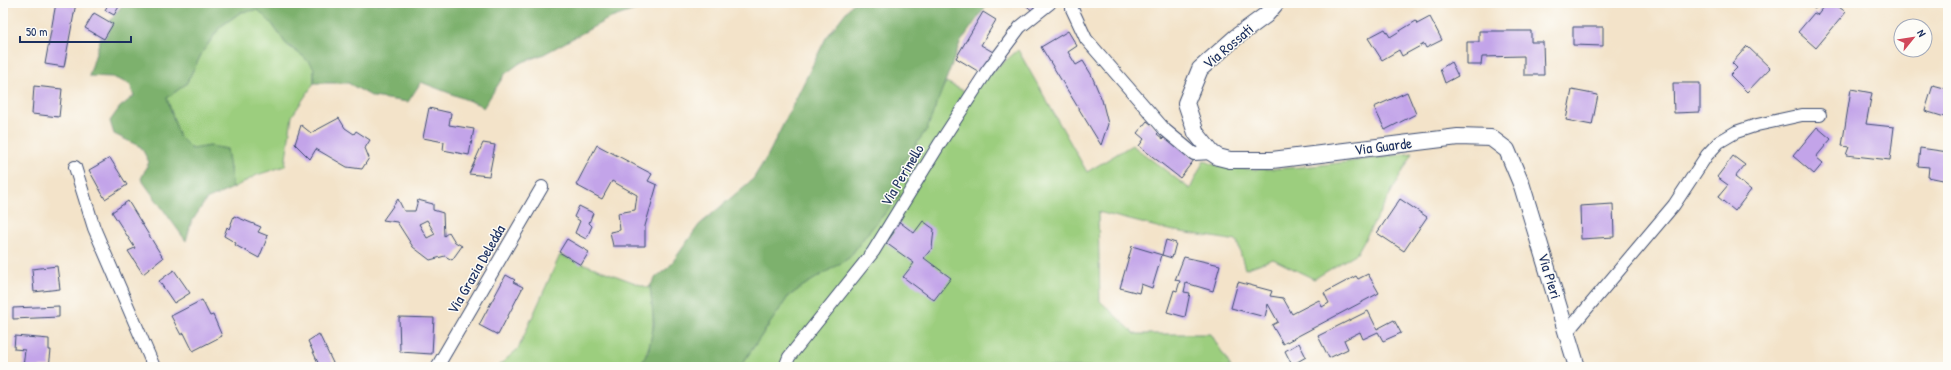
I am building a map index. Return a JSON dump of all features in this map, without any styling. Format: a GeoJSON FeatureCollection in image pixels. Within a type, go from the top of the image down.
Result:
{"type":"FeatureCollection","features":[{"type":"Feature","properties":{"kind":"street","name":"Via Perinello"},"geometry":{"type":"LineString","coordinates":[[785,367],[789,357],[873,252],[940,143],[987,71],[1020,27],[1050,3]]}},
{"type":"Feature","properties":{"kind":"street"},"geometry":{"type":"LineString","coordinates":[[1072,3],[1072,9],[1086,39],[1165,130],[1194,154],[1215,155]]}},
{"type":"Feature","properties":{"kind":"street","name":"Via Rossati"},"geometry":{"type":"LineString","coordinates":[[1215,155],[1196,133],[1186,103],[1200,69],[1236,37],[1266,15],[1276,3]]}},
{"type":"Feature","properties":{"kind":"street"},"geometry":{"type":"LineString","coordinates":[[1566,332],[1674,205],[1707,155],[1720,142],[1736,132],[1758,125],[1802,115],[1820,116]]}},
{"type":"Feature","properties":{"kind":"street","name":"Via Guarde"},"geometry":{"type":"LineString","coordinates":[[1215,155],[1230,160],[1272,160],[1458,137],[1491,138],[1507,150],[1522,186]]}},
{"type":"Feature","properties":{"kind":"street"},"geometry":{"type":"LineString","coordinates":[[74,167],[94,228],[154,367]]}},
{"type":"Feature","properties":{"kind":"street","name":"Via Pieri"},"geometry":{"type":"LineString","coordinates":[[1522,186],[1577,367]]}},
{"type":"Feature","properties":{"kind":"street","name":"Via Grazia Deledda"},"geometry":{"type":"LineString","coordinates":[[437,367],[542,187]]}},
{"type":"Feature","properties":{"kind":"green space"},"geometry":{"type":"Polygon","coordinates":[[[124,3],[656,3],[608,19],[544,54],[520,63],[505,74],[483,108],[480,105],[421,82],[408,102],[373,97],[348,83],[314,83],[314,68],[304,57],[286,44],[272,24],[258,10],[241,12],[220,27],[202,53],[186,84],[167,98],[179,136],[192,149],[210,146],[227,149],[233,188],[206,200],[191,223],[186,241],[141,179],[149,162],[141,147],[114,134],[110,121],[120,107],[134,96],[130,84],[112,77],[89,76],[103,30],[124,3]]]}},
{"type":"Feature","properties":{"kind":"green space"},"geometry":{"type":"Polygon","coordinates":[[[853,3],[988,3],[960,43],[927,129],[903,162],[899,174],[899,197],[866,235],[849,258],[788,297],[740,367],[639,367],[648,352],[654,324],[650,286],[656,277],[669,267],[699,225],[753,179],[768,155],[826,38],[853,3]]]}},
{"type":"Feature","properties":{"kind":"green space"},"geometry":{"type":"Polygon","coordinates":[[[258,9],[272,24],[286,44],[304,57],[314,68],[314,83],[292,116],[285,166],[257,175],[233,188],[227,149],[210,146],[192,150],[179,136],[167,98],[186,84],[202,53],[220,27],[241,12],[258,9]]]}},
{"type":"Feature","properties":{"kind":"green space"},"geometry":{"type":"Polygon","coordinates":[[[1018,50],[1087,172],[1132,145],[1190,189],[1204,160],[1221,166],[1245,169],[1273,169],[1305,167],[1413,153],[1357,253],[1314,279],[1273,259],[1245,269],[1237,241],[1169,230],[1098,212],[1100,301],[1135,334],[1211,334],[1231,367],[740,367],[788,297],[849,258],[866,235],[899,197],[899,174],[903,162],[927,129],[937,99],[946,82],[968,93],[1018,50]]]}},
{"type":"Feature","properties":{"kind":"green space"},"geometry":{"type":"Polygon","coordinates":[[[560,255],[649,288],[650,286],[653,328],[649,346],[639,367],[497,367],[518,349],[560,255]]]}},
{"type":"Feature","properties":{"kind":"building"},"geometry":{"type":"Polygon","coordinates":[[[56,3],[76,3],[64,67],[45,64],[56,3]]]}},
{"type":"Feature","properties":{"kind":"building"},"geometry":{"type":"Polygon","coordinates":[[[109,3],[116,3],[120,5],[114,15],[105,10],[109,3]]]}},
{"type":"Feature","properties":{"kind":"building"},"geometry":{"type":"Polygon","coordinates":[[[1023,3],[1041,3],[1034,12],[1023,3]]]}},
{"type":"Feature","properties":{"kind":"building"},"geometry":{"type":"Polygon","coordinates":[[[1806,3],[1820,3],[1815,9],[1806,3]]]}},
{"type":"Feature","properties":{"kind":"building"},"geometry":{"type":"Polygon","coordinates":[[[1826,3],[1833,3],[1846,12],[1816,48],[1798,32],[1814,13],[1817,15],[1826,3]]]}},
{"type":"Feature","properties":{"kind":"building"},"geometry":{"type":"Polygon","coordinates":[[[983,12],[996,20],[981,45],[993,52],[981,73],[956,58],[983,12]]]}},
{"type":"Feature","properties":{"kind":"building"},"geometry":{"type":"Polygon","coordinates":[[[94,13],[113,24],[104,39],[85,28],[94,13]]]}},
{"type":"Feature","properties":{"kind":"building"},"geometry":{"type":"Polygon","coordinates":[[[1430,17],[1442,40],[1426,48],[1424,44],[1402,56],[1399,50],[1382,60],[1368,38],[1385,29],[1390,37],[1416,21],[1417,24],[1430,17]]]}},
{"type":"Feature","properties":{"kind":"building"},"geometry":{"type":"Polygon","coordinates":[[[1573,27],[1603,27],[1603,46],[1573,45],[1573,27]]]}},
{"type":"Feature","properties":{"kind":"building"},"geometry":{"type":"Polygon","coordinates":[[[1068,31],[1077,46],[1068,52],[1076,65],[1083,61],[1091,74],[1102,100],[1108,124],[1101,145],[1041,47],[1068,31]]]}},
{"type":"Feature","properties":{"kind":"building"},"geometry":{"type":"Polygon","coordinates":[[[1479,31],[1531,31],[1531,42],[1543,42],[1544,75],[1524,75],[1524,56],[1482,57],[1481,65],[1467,65],[1467,42],[1479,42],[1479,31]]]}},
{"type":"Feature","properties":{"kind":"building"},"geometry":{"type":"Polygon","coordinates":[[[1747,46],[1770,68],[1747,92],[1730,75],[1737,68],[1732,63],[1747,46]]]}},
{"type":"Feature","properties":{"kind":"building"},"geometry":{"type":"Polygon","coordinates":[[[1451,62],[1458,76],[1445,83],[1440,69],[1451,62]]]}},
{"type":"Feature","properties":{"kind":"building"},"geometry":{"type":"Polygon","coordinates":[[[1673,83],[1700,83],[1700,112],[1674,113],[1673,83]]]}},
{"type":"Feature","properties":{"kind":"building"},"geometry":{"type":"Polygon","coordinates":[[[1933,85],[1948,89],[1948,118],[1925,111],[1933,85]]]}},
{"type":"Feature","properties":{"kind":"building"},"geometry":{"type":"Polygon","coordinates":[[[34,86],[62,89],[59,117],[32,114],[34,86]]]}},
{"type":"Feature","properties":{"kind":"building"},"geometry":{"type":"Polygon","coordinates":[[[1851,89],[1872,93],[1866,124],[1894,127],[1890,160],[1846,155],[1849,147],[1842,146],[1851,89]]]}},
{"type":"Feature","properties":{"kind":"building"},"geometry":{"type":"Polygon","coordinates":[[[1572,90],[1598,95],[1592,125],[1566,120],[1572,90]]]}},
{"type":"Feature","properties":{"kind":"building"},"geometry":{"type":"Polygon","coordinates":[[[1407,92],[1416,114],[1385,130],[1374,107],[1407,92]]]}},
{"type":"Feature","properties":{"kind":"building"},"geometry":{"type":"Polygon","coordinates":[[[429,108],[451,113],[449,125],[474,129],[469,155],[443,150],[444,142],[423,138],[429,108]]]}},
{"type":"Feature","properties":{"kind":"building"},"geometry":{"type":"Polygon","coordinates":[[[339,118],[345,128],[354,134],[356,131],[370,140],[365,148],[369,158],[362,169],[347,167],[316,149],[310,159],[295,144],[301,125],[311,133],[339,118]]]}},
{"type":"Feature","properties":{"kind":"building"},"geometry":{"type":"Polygon","coordinates":[[[1147,121],[1160,131],[1157,134],[1163,139],[1167,134],[1194,160],[1180,178],[1139,146],[1144,139],[1137,133],[1147,121]]]}},
{"type":"Feature","properties":{"kind":"building"},"geometry":{"type":"Polygon","coordinates":[[[1817,127],[1831,139],[1816,157],[1823,163],[1814,174],[1793,156],[1817,127]]]}},
{"type":"Feature","properties":{"kind":"building"},"geometry":{"type":"Polygon","coordinates":[[[483,143],[495,145],[489,176],[469,174],[483,143]]]}},
{"type":"Feature","properties":{"kind":"building"},"geometry":{"type":"Polygon","coordinates":[[[597,145],[652,174],[648,181],[657,185],[645,226],[645,246],[613,246],[610,232],[620,230],[618,213],[635,210],[637,195],[612,181],[602,199],[576,185],[597,145]]]}},
{"type":"Feature","properties":{"kind":"building"},"geometry":{"type":"Polygon","coordinates":[[[1920,148],[1948,152],[1948,181],[1928,177],[1929,167],[1918,166],[1920,148]]]}},
{"type":"Feature","properties":{"kind":"building"},"geometry":{"type":"Polygon","coordinates":[[[1733,156],[1745,165],[1735,177],[1751,190],[1735,211],[1718,197],[1728,185],[1717,177],[1733,156]]]}},
{"type":"Feature","properties":{"kind":"building"},"geometry":{"type":"Polygon","coordinates":[[[110,158],[127,185],[105,199],[89,170],[110,158]]]}},
{"type":"Feature","properties":{"kind":"building"},"geometry":{"type":"Polygon","coordinates":[[[398,199],[404,211],[415,211],[418,200],[433,204],[433,210],[443,213],[444,236],[449,232],[455,242],[462,246],[452,260],[445,256],[430,260],[413,247],[397,222],[383,220],[398,199]],[[427,220],[419,224],[427,238],[435,234],[427,220]]]}},
{"type":"Feature","properties":{"kind":"building"},"geometry":{"type":"Polygon","coordinates":[[[1400,199],[1427,217],[1404,251],[1377,233],[1400,199]]]}},
{"type":"Feature","properties":{"kind":"building"},"geometry":{"type":"Polygon","coordinates":[[[128,201],[163,258],[143,274],[128,251],[135,248],[112,212],[128,201]]]}},
{"type":"Feature","properties":{"kind":"building"},"geometry":{"type":"Polygon","coordinates":[[[1613,204],[1614,237],[1581,239],[1580,206],[1613,204]]]}},
{"type":"Feature","properties":{"kind":"building"},"geometry":{"type":"Polygon","coordinates":[[[579,206],[593,213],[589,223],[592,226],[586,239],[575,233],[580,221],[574,217],[579,206]]]}},
{"type":"Feature","properties":{"kind":"building"},"geometry":{"type":"Polygon","coordinates":[[[234,216],[261,227],[258,232],[268,236],[259,258],[235,245],[236,243],[224,236],[227,227],[229,229],[234,216]]]}},
{"type":"Feature","properties":{"kind":"building"},"geometry":{"type":"Polygon","coordinates":[[[897,220],[914,233],[923,221],[934,229],[932,248],[924,258],[951,278],[934,300],[903,277],[914,263],[886,243],[894,232],[891,228],[897,220]]]}},
{"type":"Feature","properties":{"kind":"building"},"geometry":{"type":"Polygon","coordinates":[[[567,239],[589,252],[581,265],[559,252],[567,239]]]}},
{"type":"Feature","properties":{"kind":"building"},"geometry":{"type":"Polygon","coordinates":[[[1166,240],[1176,243],[1172,258],[1162,255],[1166,240]]]}},
{"type":"Feature","properties":{"kind":"building"},"geometry":{"type":"Polygon","coordinates":[[[1132,246],[1162,255],[1152,288],[1141,284],[1139,293],[1120,288],[1132,246]]]}},
{"type":"Feature","properties":{"kind":"building"},"geometry":{"type":"Polygon","coordinates":[[[1184,257],[1220,265],[1213,291],[1186,283],[1184,292],[1190,293],[1185,317],[1167,312],[1174,290],[1177,291],[1180,281],[1175,280],[1184,257]]]}},
{"type":"Feature","properties":{"kind":"building"},"geometry":{"type":"Polygon","coordinates":[[[57,266],[60,289],[34,292],[32,269],[57,266]]]}},
{"type":"Feature","properties":{"kind":"building"},"geometry":{"type":"Polygon","coordinates":[[[174,270],[190,293],[174,303],[159,281],[174,270]]]}},
{"type":"Feature","properties":{"kind":"building"},"geometry":{"type":"Polygon","coordinates":[[[1368,274],[1379,293],[1283,344],[1272,325],[1278,322],[1268,304],[1265,317],[1231,308],[1238,282],[1272,291],[1270,296],[1283,298],[1292,314],[1319,300],[1322,307],[1329,303],[1324,293],[1356,276],[1358,279],[1368,274]]]}},
{"type":"Feature","properties":{"kind":"building"},"geometry":{"type":"Polygon","coordinates":[[[506,275],[515,280],[513,282],[523,287],[498,335],[479,325],[506,275]]]}},
{"type":"Feature","properties":{"kind":"building"},"geometry":{"type":"Polygon","coordinates":[[[202,300],[210,316],[213,315],[222,336],[193,351],[184,333],[181,335],[171,316],[202,300]]]}},
{"type":"Feature","properties":{"kind":"building"},"geometry":{"type":"Polygon","coordinates":[[[59,306],[59,317],[13,319],[13,308],[59,306]]]}},
{"type":"Feature","properties":{"kind":"building"},"geometry":{"type":"Polygon","coordinates":[[[1368,311],[1377,329],[1394,320],[1401,333],[1383,341],[1378,332],[1363,339],[1360,332],[1344,340],[1348,349],[1329,358],[1318,336],[1368,311]]]}},
{"type":"Feature","properties":{"kind":"building"},"geometry":{"type":"Polygon","coordinates":[[[399,317],[434,318],[432,354],[400,352],[399,317]]]}},
{"type":"Feature","properties":{"kind":"building"},"geometry":{"type":"Polygon","coordinates":[[[319,334],[335,367],[320,367],[308,341],[319,334]]]}},
{"type":"Feature","properties":{"kind":"building"},"geometry":{"type":"Polygon","coordinates":[[[15,336],[49,339],[49,350],[51,350],[49,367],[23,367],[25,350],[14,349],[15,336]]]}},
{"type":"Feature","properties":{"kind":"building"},"geometry":{"type":"Polygon","coordinates":[[[1299,343],[1306,357],[1292,365],[1285,351],[1299,343]]]}}]}
